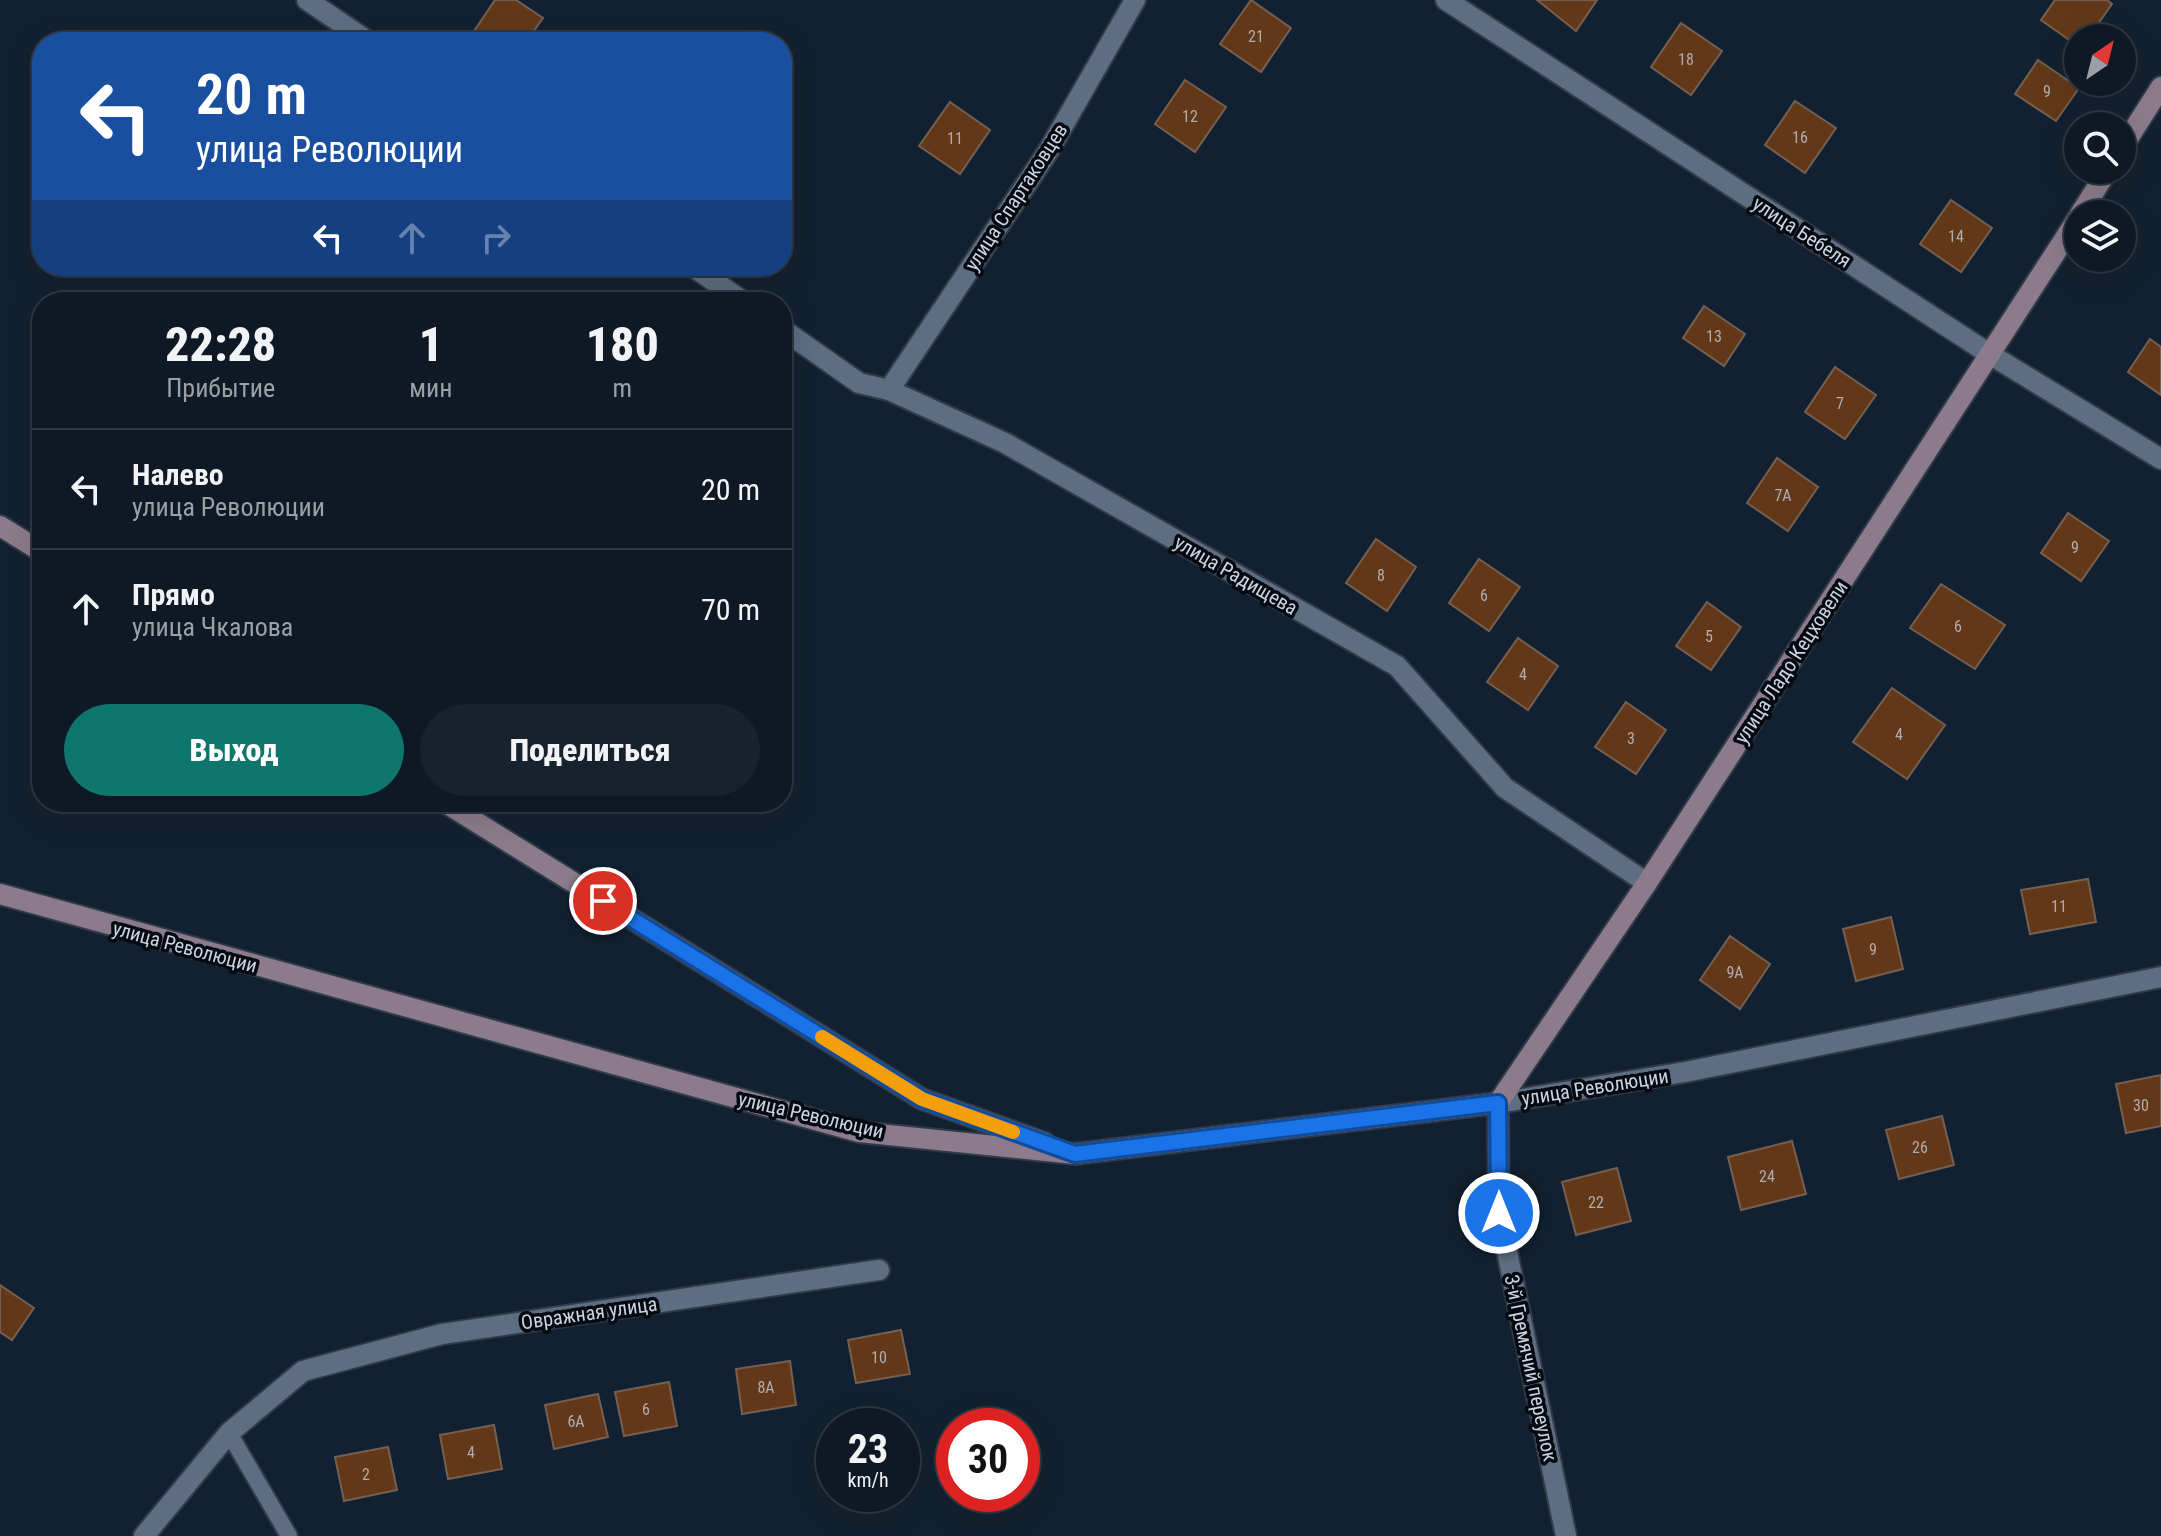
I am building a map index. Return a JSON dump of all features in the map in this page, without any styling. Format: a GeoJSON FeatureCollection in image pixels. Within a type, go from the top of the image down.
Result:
{"type":"FeatureCollection","features":[{"type":"Feature","properties":{"kind":"main road"},"geometry":{"type":"LineString","coordinates":[[2136,126],[2161,87]]}},
{"type":"Feature","properties":{"kind":"main road","name":"улица Ладо Кецховели"},"geometry":{"type":"LineString","coordinates":[[1498,1103],[1647,883],[2064,240]]}},
{"type":"Feature","properties":{"kind":"main road"},"geometry":{"type":"LineString","coordinates":[[0,526],[32,546]]}},
{"type":"Feature","properties":{"kind":"main road"},"geometry":{"type":"LineString","coordinates":[[460,812],[922,1099],[1075,1154]]}},
{"type":"Feature","properties":{"kind":"main road","name":"улица Революции"},"geometry":{"type":"LineString","coordinates":[[0,894],[859,1132],[1075,1154],[1498,1103]]}},
{"type":"Feature","properties":{"kind":"street"},"geometry":{"type":"LineString","coordinates":[[307,0],[354,32]]}},
{"type":"Feature","properties":{"kind":"street","name":"улица Спартаковцев"},"geometry":{"type":"LineString","coordinates":[[889,390],[1049,150],[1135,0]]}},
{"type":"Feature","properties":{"kind":"street","name":"улица Бебеля"},"geometry":{"type":"LineString","coordinates":[[1446,0],[1991,355],[2161,459]]}},
{"type":"Feature","properties":{"kind":"street"},"geometry":{"type":"LineString","coordinates":[[706,276],[730,292]]}},
{"type":"Feature","properties":{"kind":"street","name":"улица Радищева"},"geometry":{"type":"LineString","coordinates":[[792,336],[859,383],[889,390],[1005,443],[1397,666],[1505,788],[1647,883]]}},
{"type":"Feature","properties":{"kind":"street","name":"улица Революции"},"geometry":{"type":"LineString","coordinates":[[1498,1103],[1685,1072],[2161,977]]}},
{"type":"Feature","properties":{"kind":"street","name":"3-й Гремячий переулок"},"geometry":{"type":"LineString","coordinates":[[1498,1103],[1499,1213],[1566,1536]]}},
{"type":"Feature","properties":{"kind":"street","name":"Овражная улица"},"geometry":{"type":"LineString","coordinates":[[229,1433],[303,1371],[442,1334],[879,1270]]}},
{"type":"Feature","properties":{"kind":"street"},"geometry":{"type":"LineString","coordinates":[[144,1536],[229,1433]]}},
{"type":"Feature","properties":{"kind":"lane"},"geometry":{"type":"LineString","coordinates":[[229,1433],[289,1536]]}},
{"type":"Feature","properties":{"kind":"building"},"geometry":{"type":"Polygon","coordinates":[[[495,0],[516,0],[543,18],[533,32],[473,32],[495,0]]]}},
{"type":"Feature","properties":{"kind":"building"},"geometry":{"type":"Polygon","coordinates":[[[1251,0],[1291,28],[1261,72],[1220,44],[1251,0]]]}},
{"type":"Feature","properties":{"kind":"building"},"geometry":{"type":"Polygon","coordinates":[[[1537,0],[1597,0],[1576,31],[1537,0]]]}},
{"type":"Feature","properties":{"kind":"building"},"geometry":{"type":"Polygon","coordinates":[[[2055,0],[2107,0],[2112,4],[2098,24],[2064,24],[2064,36],[2041,20],[2055,0]]]}},
{"type":"Feature","properties":{"kind":"building"},"geometry":{"type":"Polygon","coordinates":[[[1681,23],[1722,51],[1691,95],[1651,67],[1681,23]]]}},
{"type":"Feature","properties":{"kind":"building"},"geometry":{"type":"Polygon","coordinates":[[[2038,60],[2064,78],[2064,96],[2073,96],[2056,121],[2015,94],[2038,60]]]}},
{"type":"Feature","properties":{"kind":"building"},"geometry":{"type":"Polygon","coordinates":[[[1185,80],[1226,107],[1195,152],[1155,124],[1185,80]]]}},
{"type":"Feature","properties":{"kind":"building"},"geometry":{"type":"Polygon","coordinates":[[[1795,101],[1836,128],[1805,173],[1765,145],[1795,101]]]}},
{"type":"Feature","properties":{"kind":"building"},"geometry":{"type":"Polygon","coordinates":[[[950,102],[990,130],[960,174],[919,146],[950,102]]]}},
{"type":"Feature","properties":{"kind":"building"},"geometry":{"type":"Polygon","coordinates":[[[1951,200],[1992,228],[1961,272],[1920,244],[1951,200]]]}},
{"type":"Feature","properties":{"kind":"building"},"geometry":{"type":"Polygon","coordinates":[[[1704,306],[1745,334],[1724,366],[1683,338],[1704,306]]]}},
{"type":"Feature","properties":{"kind":"building"},"geometry":{"type":"Polygon","coordinates":[[[2150,339],[2161,347],[2161,395],[2128,372],[2150,339]]]}},
{"type":"Feature","properties":{"kind":"building"},"geometry":{"type":"Polygon","coordinates":[[[1835,367],[1876,395],[1845,439],[1805,412],[1835,367]]]}},
{"type":"Feature","properties":{"kind":"building"},"geometry":{"type":"Polygon","coordinates":[[[1777,458],[1818,487],[1788,531],[1747,503],[1777,458]]]}},
{"type":"Feature","properties":{"kind":"building"},"geometry":{"type":"Polygon","coordinates":[[[2068,513],[2109,541],[2081,581],[2041,553],[2068,513]]]}},
{"type":"Feature","properties":{"kind":"building"},"geometry":{"type":"Polygon","coordinates":[[[1376,539],[1416,567],[1387,611],[1346,583],[1376,539]]]}},
{"type":"Feature","properties":{"kind":"building"},"geometry":{"type":"Polygon","coordinates":[[[1479,559],[1520,587],[1489,631],[1449,603],[1479,559]]]}},
{"type":"Feature","properties":{"kind":"building"},"geometry":{"type":"Polygon","coordinates":[[[1941,584],[2005,625],[1975,669],[1910,628],[1941,584]]]}},
{"type":"Feature","properties":{"kind":"building"},"geometry":{"type":"Polygon","coordinates":[[[1707,602],[1741,627],[1711,670],[1676,646],[1707,602]]]}},
{"type":"Feature","properties":{"kind":"building"},"geometry":{"type":"Polygon","coordinates":[[[1518,638],[1558,666],[1528,710],[1487,682],[1518,638]]]}},
{"type":"Feature","properties":{"kind":"building"},"geometry":{"type":"Polygon","coordinates":[[[1892,688],[1945,725],[1907,779],[1853,742],[1892,688]]]}},
{"type":"Feature","properties":{"kind":"building"},"geometry":{"type":"Polygon","coordinates":[[[1626,702],[1666,730],[1636,774],[1595,747],[1626,702]]]}},
{"type":"Feature","properties":{"kind":"building"},"geometry":{"type":"Polygon","coordinates":[[[2088,879],[2096,922],[2030,934],[2021,890],[2088,879]]]}},
{"type":"Feature","properties":{"kind":"building"},"geometry":{"type":"Polygon","coordinates":[[[1891,917],[1903,969],[1856,981],[1843,929],[1891,917]]]}},
{"type":"Feature","properties":{"kind":"building"},"geometry":{"type":"Polygon","coordinates":[[[1730,936],[1770,964],[1740,1009],[1700,980],[1730,936]]]}},
{"type":"Feature","properties":{"kind":"building"},"geometry":{"type":"Polygon","coordinates":[[[2161,1075],[2161,1126],[2126,1133],[2116,1084],[2161,1075]]]}},
{"type":"Feature","properties":{"kind":"building"},"geometry":{"type":"Polygon","coordinates":[[[1942,1116],[1954,1165],[1899,1179],[1886,1130],[1942,1116]]]}},
{"type":"Feature","properties":{"kind":"building"},"geometry":{"type":"Polygon","coordinates":[[[1792,1141],[1806,1194],[1741,1210],[1728,1157],[1792,1141]]]}},
{"type":"Feature","properties":{"kind":"building"},"geometry":{"type":"Polygon","coordinates":[[[1617,1168],[1631,1221],[1576,1235],[1562,1182],[1617,1168]]]}},
{"type":"Feature","properties":{"kind":"building"},"geometry":{"type":"Polygon","coordinates":[[[0,1285],[34,1308],[12,1340],[0,1332],[0,1285]]]}},
{"type":"Feature","properties":{"kind":"building"},"geometry":{"type":"Polygon","coordinates":[[[901,1330],[910,1374],[856,1383],[848,1340],[901,1330]]]}},
{"type":"Feature","properties":{"kind":"building"},"geometry":{"type":"Polygon","coordinates":[[[790,1361],[796,1405],[742,1414],[736,1369],[790,1361]]]}},
{"type":"Feature","properties":{"kind":"building"},"geometry":{"type":"Polygon","coordinates":[[[669,1382],[677,1426],[624,1436],[615,1392],[669,1382]]]}},
{"type":"Feature","properties":{"kind":"building"},"geometry":{"type":"Polygon","coordinates":[[[598,1394],[608,1437],[554,1449],[545,1405],[598,1394]]]}},
{"type":"Feature","properties":{"kind":"building"},"geometry":{"type":"Polygon","coordinates":[[[494,1425],[502,1469],[448,1479],[440,1435],[494,1425]]]}},
{"type":"Feature","properties":{"kind":"building"},"geometry":{"type":"Polygon","coordinates":[[[388,1447],[397,1490],[344,1501],[335,1457],[388,1447]]]}},
{"type":"Feature","properties":{"kind":"slow traffic"},"geometry":{"type":"LineString","coordinates":[[822,1037],[922,1099],[1013,1132]]}},
{"type":"Feature","properties":{"kind":"route"},"geometry":{"type":"LineString","coordinates":[[603,901],[922,1099],[1075,1154],[1498,1103],[1499,1213]]}}]}
